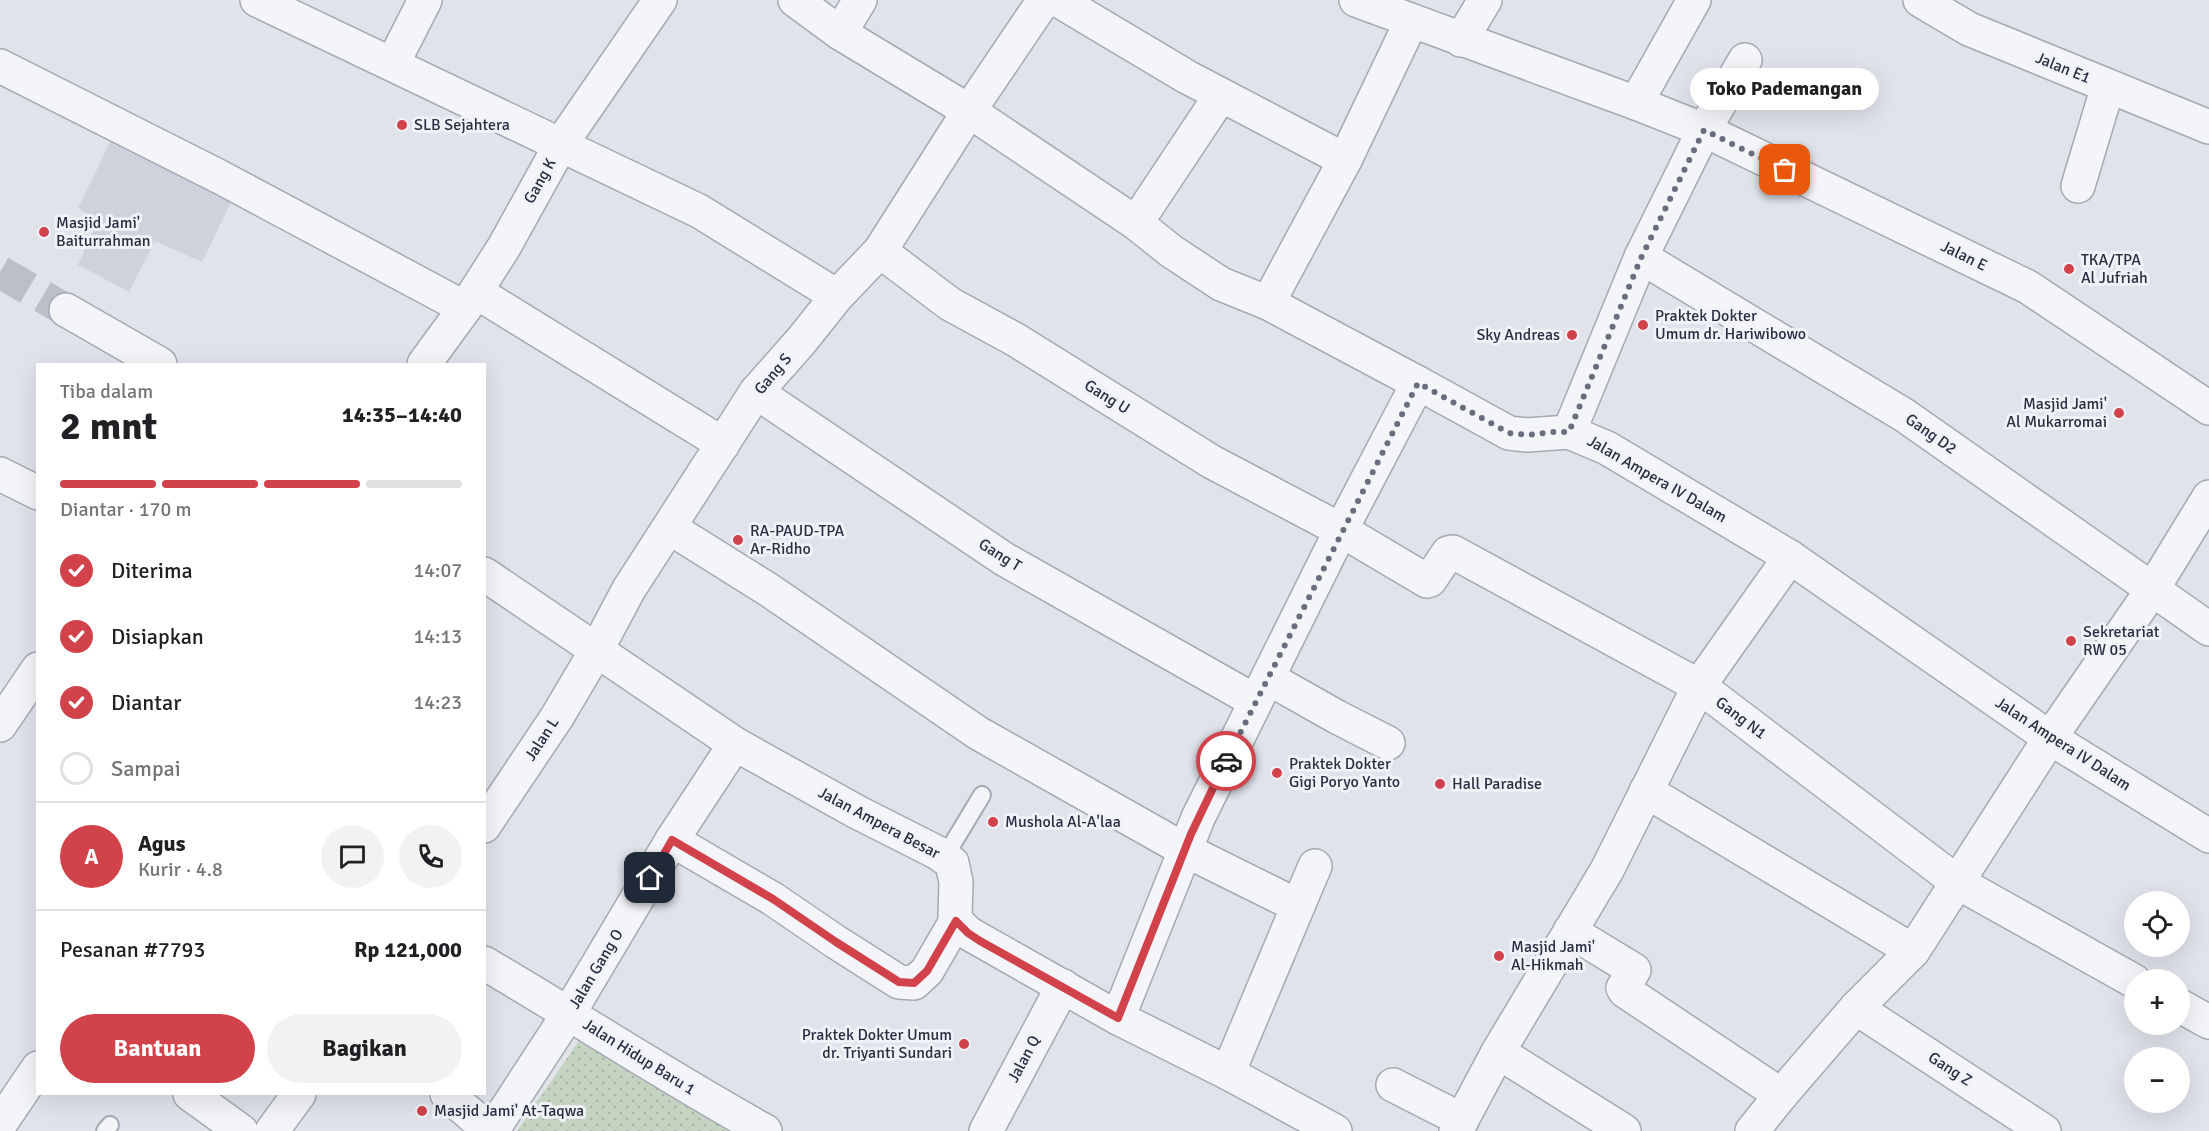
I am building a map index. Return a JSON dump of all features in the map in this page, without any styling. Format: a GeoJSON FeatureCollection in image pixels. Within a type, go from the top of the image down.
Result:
{"type":"FeatureCollection","features":[{"type":"Feature","properties":{"kind":"street"},"geometry":{"type":"LineString","coordinates":[[257,0],[293,8],[393,63],[699,211],[837,296]]}},
{"type":"Feature","properties":{"kind":"street"},"geometry":{"type":"LineString","coordinates":[[393,63],[425,0]]}},
{"type":"Feature","properties":{"kind":"street","name":"Gang K"},"geometry":{"type":"LineString","coordinates":[[425,363],[470,300],[504,247],[561,144],[660,0]]}},
{"type":"Feature","properties":{"kind":"street"},"geometry":{"type":"LineString","coordinates":[[795,0],[840,33],[969,111],[1136,223],[1171,251],[1221,284],[1269,303],[1509,433],[1527,435],[1569,432]]}},
{"type":"Feature","properties":{"kind":"street"},"geometry":{"type":"LineString","coordinates":[[840,33],[860,0]]}},
{"type":"Feature","properties":{"kind":"street","name":"Gang S"},"geometry":{"type":"LineString","coordinates":[[596,651],[629,589],[756,392],[837,296],[880,251],[969,111],[1044,0]]}},
{"type":"Feature","properties":{"kind":"street"},"geometry":{"type":"LineString","coordinates":[[1058,0],[1221,95],[1345,160]]}},
{"type":"Feature","properties":{"kind":"street"},"geometry":{"type":"LineString","coordinates":[[1356,0],[1704,130]]}},
{"type":"Feature","properties":{"kind":"street"},"geometry":{"type":"LineString","coordinates":[[1461,40],[1485,0]]}},
{"type":"Feature","properties":{"kind":"street"},"geometry":{"type":"LineString","coordinates":[[1636,103],[1694,0]]}},
{"type":"Feature","properties":{"kind":"street","name":"Jalan E1"},"geometry":{"type":"LineString","coordinates":[[1920,0],[1969,29],[2209,127]]}},
{"type":"Feature","properties":{"kind":"street"},"geometry":{"type":"LineString","coordinates":[[1269,303],[1345,160],[1411,22]]}},
{"type":"Feature","properties":{"kind":"street","name":"Jalan Ampera IV Dalam"},"geometry":{"type":"LineString","coordinates":[[1745,60],[1704,130],[1641,258],[1569,432],[1607,448],[1790,557],[2050,738],[2209,836]]}},
{"type":"Feature","properties":{"kind":"street"},"geometry":{"type":"LineString","coordinates":[[0,66],[470,300],[723,444]]}},
{"type":"Feature","properties":{"kind":"street"},"geometry":{"type":"LineString","coordinates":[[2078,186],[2108,86]]}},
{"type":"Feature","properties":{"kind":"street"},"geometry":{"type":"LineString","coordinates":[[1136,223],[1221,95]]}},
{"type":"Feature","properties":{"kind":"street","name":"Jalan E"},"geometry":{"type":"LineString","coordinates":[[1704,130],[2028,287],[2209,408]]}},
{"type":"Feature","properties":{"kind":"street","name":"Gang U"},"geometry":{"type":"LineString","coordinates":[[880,251],[950,304],[1016,340],[1212,462],[1341,530]]}},
{"type":"Feature","properties":{"kind":"street","name":"Gang D2"},"geometry":{"type":"LineString","coordinates":[[1641,258],[1904,415],[2209,629]]}},
{"type":"Feature","properties":{"kind":"street"},"geometry":{"type":"LineString","coordinates":[[66,310],[158,363]]}},
{"type":"Feature","properties":{"kind":"street"},"geometry":{"type":"LineString","coordinates":[[1118,1018],[1198,818],[1341,530],[1418,383]]}},
{"type":"Feature","properties":{"kind":"street","name":"Gang T"},"geometry":{"type":"LineString","coordinates":[[756,392],[1004,559],[1262,689],[1337,717],[1388,743]]}},
{"type":"Feature","properties":{"kind":"street"},"geometry":{"type":"LineString","coordinates":[[0,474],[36,492]]}},
{"type":"Feature","properties":{"kind":"street"},"geometry":{"type":"LineString","coordinates":[[1752,1131],[1856,1008],[1913,951],[2050,738],[2152,591],[2209,496]]}},
{"type":"Feature","properties":{"kind":"street"},"geometry":{"type":"LineString","coordinates":[[670,528],[769,590],[978,733],[1185,850],[1298,906]]}},
{"type":"Feature","properties":{"kind":"street","name":"Gang N1"},"geometry":{"type":"LineString","coordinates":[[1341,530],[1427,581],[1430,580],[1448,552],[1453,552],[1699,686],[1957,882],[2124,975]]}},
{"type":"Feature","properties":{"kind":"street"},"geometry":{"type":"LineString","coordinates":[[1393,1085],[1459,1125],[1498,1052],[1607,870],[1699,686],[1790,557]]}},
{"type":"Feature","properties":{"kind":"street","name":"Jalan Ampera Besar"},"geometry":{"type":"LineString","coordinates":[[486,575],[735,744],[952,863],[956,882],[956,921]]}},
{"type":"Feature","properties":{"kind":"street","name":"Jalan L"},"geometry":{"type":"LineString","coordinates":[[486,823],[557,717],[596,651]]}},
{"type":"Feature","properties":{"kind":"street"},"geometry":{"type":"LineString","coordinates":[[0,725],[36,672]]}},
{"type":"Feature","properties":{"kind":"street","name":"Jalan Gang O"},"geometry":{"type":"LineString","coordinates":[[491,1131],[569,1013],[672,840],[735,744]]}},
{"type":"Feature","properties":{"kind":"street"},"geometry":{"type":"LineString","coordinates":[[1646,791],[1913,951]]}},
{"type":"Feature","properties":{"kind":"street"},"geometry":{"type":"LineString","coordinates":[[672,840],[773,899],[899,982],[914,983],[927,971],[956,921],[980,941],[1118,1018],[1228,1073],[1335,1131]]}},
{"type":"Feature","properties":{"kind":"street"},"geometry":{"type":"LineString","coordinates":[[1228,1073],[1315,866]]}},
{"type":"Feature","properties":{"kind":"street"},"geometry":{"type":"LineString","coordinates":[[1570,931],[1634,969],[1623,988],[1625,991],[1781,1095]]}},
{"type":"Feature","properties":{"kind":"street","name":"Jalan Hidup Baru 1"},"geometry":{"type":"LineString","coordinates":[[486,964],[569,1013],[686,1087],[765,1131]]}},
{"type":"Feature","properties":{"kind":"street","name":"Jalan Q"},"geometry":{"type":"LineString","coordinates":[[986,1131],[1063,986]]}},
{"type":"Feature","properties":{"kind":"street","name":"Gang Z"},"geometry":{"type":"LineString","coordinates":[[1856,1008],[2039,1130]]}},
{"type":"Feature","properties":{"kind":"street"},"geometry":{"type":"LineString","coordinates":[[2190,1012],[2209,1022]]}},
{"type":"Feature","properties":{"kind":"street"},"geometry":{"type":"LineString","coordinates":[[1498,1052],[1624,1131]]}},
{"type":"Feature","properties":{"kind":"street"},"geometry":{"type":"LineString","coordinates":[[0,1124],[36,1071]]}},
{"type":"Feature","properties":{"kind":"street"},"geometry":{"type":"LineString","coordinates":[[191,1095],[222,1126]]}},
{"type":"Feature","properties":{"kind":"street"},"geometry":{"type":"LineString","coordinates":[[272,1131],[298,1095]]}},
{"type":"Feature","properties":{"kind":"street"},"geometry":{"type":"LineString","coordinates":[[448,1095],[491,1131]]}},
{"type":"Feature","properties":{"kind":"lane"},"geometry":{"type":"LineString","coordinates":[[944,858],[982,795]]}},
{"type":"Feature","properties":{"kind":"shaded area"},"geometry":{"type":"Polygon","coordinates":[[[116,130],[237,190],[202,262],[155,241],[129,292],[78,265],[98,221],[78,208],[116,130]]]}},
{"type":"Feature","properties":{"kind":"green space"},"geometry":{"type":"Polygon","coordinates":[[[583,1035],[730,1131],[517,1131],[583,1035]]]}},
{"type":"Feature","properties":{"kind":"tunnel"},"geometry":{"type":"LineString","coordinates":[[0,272],[66,310]]}},
{"type":"Feature","properties":{"kind":"way so far"},"geometry":{"type":"LineString","coordinates":[[1226,761],[1341,530],[1418,383],[1509,433],[1527,435],[1569,432],[1641,258],[1704,130],[1785,170]]}},
{"type":"Feature","properties":{"kind":"place","name":"SLB Sejahtera"},"geometry":{"type":"Point","coordinates":[402,125]}},
{"type":"Feature","properties":{"kind":"place","name":"Toko Pademangan"},"geometry":{"type":"Point","coordinates":[1785,170]}},
{"type":"Feature","properties":{"kind":"place","name":"Masjid Jami' Baiturrahman"},"geometry":{"type":"Point","coordinates":[44,232]}},
{"type":"Feature","properties":{"kind":"place","name":"TKA/TPA Al Jufriah"},"geometry":{"type":"Point","coordinates":[2069,269]}},
{"type":"Feature","properties":{"kind":"place","name":"Praktek Dokter Umum dr. Hariwibowo"},"geometry":{"type":"Point","coordinates":[1643,325]}},
{"type":"Feature","properties":{"kind":"place","name":"Sky Andreas"},"geometry":{"type":"Point","coordinates":[1572,335]}},
{"type":"Feature","properties":{"kind":"place","name":"Masjid Jami' Al Mukarromai"},"geometry":{"type":"Point","coordinates":[2119,413]}},
{"type":"Feature","properties":{"kind":"place","name":"RA-PAUD-TPA Ar-Ridho"},"geometry":{"type":"Point","coordinates":[738,540]}},
{"type":"Feature","properties":{"kind":"place","name":"Sekretariat RW 05"},"geometry":{"type":"Point","coordinates":[2071,641]}},
{"type":"Feature","properties":{"kind":"place","name":"Praktek Dokter Gigi Poryo Yanto"},"geometry":{"type":"Point","coordinates":[1277,773]}},
{"type":"Feature","properties":{"kind":"place","name":"Hall Paradise"},"geometry":{"type":"Point","coordinates":[1440,784]}},
{"type":"Feature","properties":{"kind":"place","name":"Mushola Al-A'laa"},"geometry":{"type":"Point","coordinates":[993,822]}},
{"type":"Feature","properties":{"kind":"place","name":"Masjid Jami' Al-Hikmah"},"geometry":{"type":"Point","coordinates":[1499,956]}},
{"type":"Feature","properties":{"kind":"place","name":"Praktek Dokter Umum dr. Triyanti Sundari"},"geometry":{"type":"Point","coordinates":[964,1044]}},
{"type":"Feature","properties":{"kind":"place","name":"Masjid Jami' At-Taqwa"},"geometry":{"type":"Point","coordinates":[422,1111]}},
{"type":"Feature","properties":{"kind":"route"},"geometry":{"type":"LineString","coordinates":[[650,878],[672,840],[773,899],[899,982],[914,983],[927,971],[956,921],[980,941],[1118,1018],[1191,834],[1226,761]]}}]}
